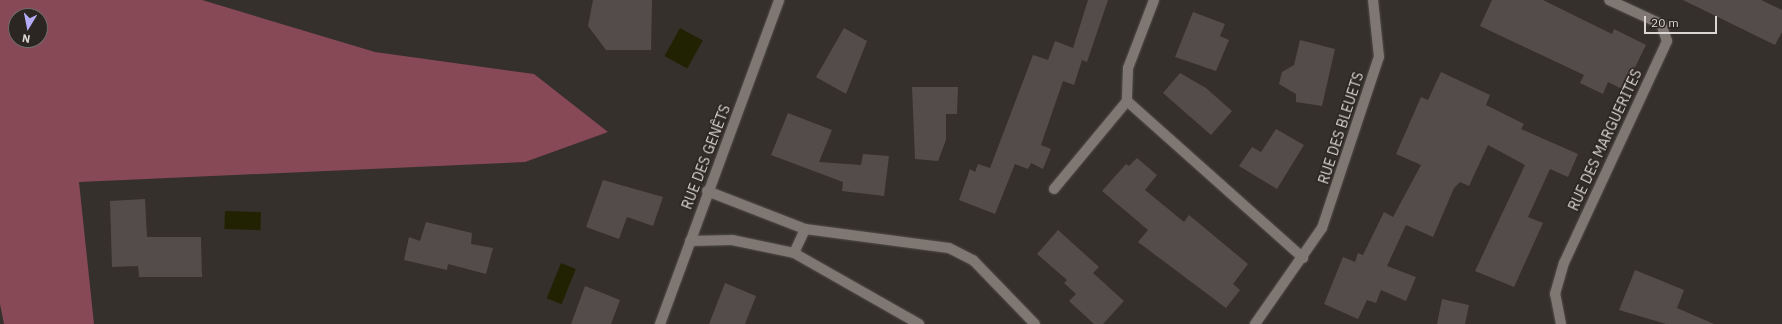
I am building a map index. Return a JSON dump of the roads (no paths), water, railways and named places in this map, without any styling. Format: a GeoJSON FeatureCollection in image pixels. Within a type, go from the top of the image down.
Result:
{"type":"FeatureCollection","features":[{"type":"Feature","properties":{"kind":"street","name":"RUE DES GENÊTS"},"geometry":{"type":"LineString","coordinates":[[660,324],[707,191],[779,0]]}},
{"type":"Feature","properties":{"kind":"street"},"geometry":{"type":"LineString","coordinates":[[1054,189],[1127,101],[1128,68],[1154,0]]}},
{"type":"Feature","properties":{"kind":"street","name":"RUE DES BLEUETS"},"geometry":{"type":"LineString","coordinates":[[1255,324],[1303,258],[1322,228],[1379,57],[1373,0]]}},
{"type":"Feature","properties":{"kind":"street","name":"RUE DES MARGUERITES"},"geometry":{"type":"LineString","coordinates":[[1561,324],[1555,294],[1564,263],[1667,41],[1661,24],[1609,0]]}},
{"type":"Feature","properties":{"kind":"street"},"geometry":{"type":"LineString","coordinates":[[1127,101],[1303,258]]}},
{"type":"Feature","properties":{"kind":"street"},"geometry":{"type":"LineString","coordinates":[[707,191],[805,229],[949,248],[973,260],[1035,324]]}},
{"type":"Feature","properties":{"kind":"street"},"geometry":{"type":"LineString","coordinates":[[794,253],[805,229]]}},
{"type":"Feature","properties":{"kind":"street"},"geometry":{"type":"LineString","coordinates":[[690,241],[732,240],[794,253],[919,324]]}}]}
